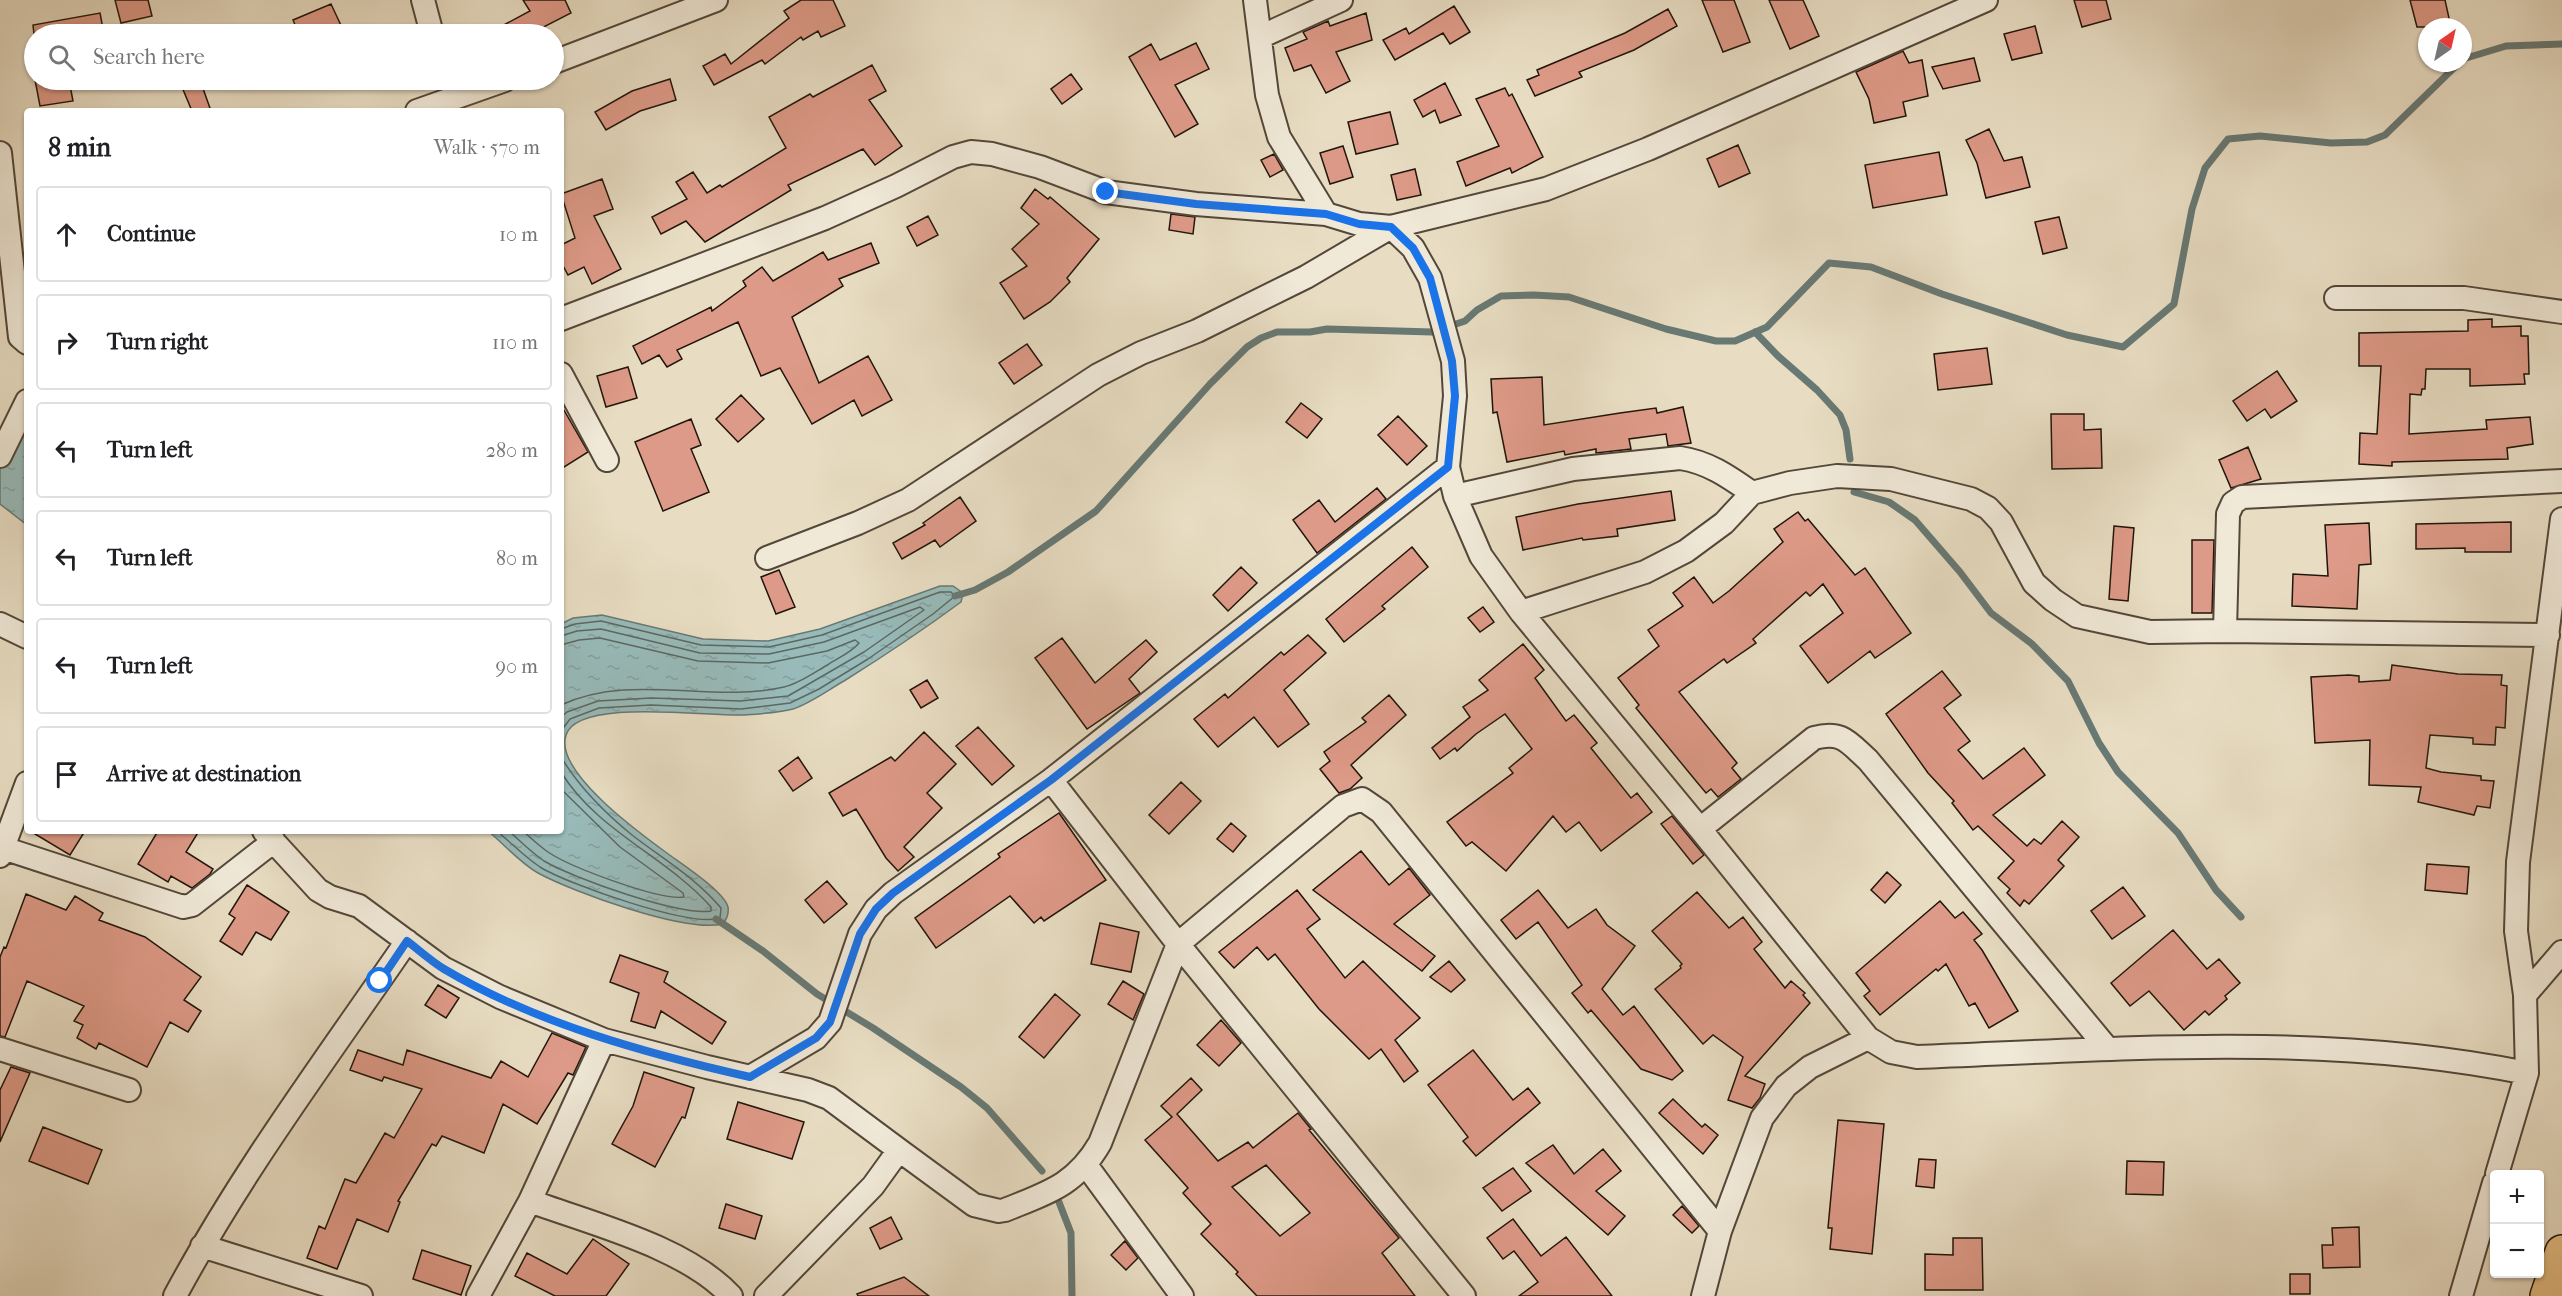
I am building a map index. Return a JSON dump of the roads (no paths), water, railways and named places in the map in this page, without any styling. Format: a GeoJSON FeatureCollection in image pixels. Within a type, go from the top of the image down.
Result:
{"type":"FeatureCollection","features":[{"type":"Feature","properties":{"kind":"highway"},"geometry":{"type":"LineString","coordinates":[[2547,1296],[2562,1252]]}},
{"type":"Feature","properties":{"kind":"street"},"geometry":{"type":"LineString","coordinates":[[423,0],[429,24]]}},
{"type":"Feature","properties":{"kind":"street"},"geometry":{"type":"LineString","coordinates":[[564,58],[716,0]]}},
{"type":"Feature","properties":{"kind":"street"},"geometry":{"type":"LineString","coordinates":[[1255,0],[1267,95],[1280,137],[1326,214]]}},
{"type":"Feature","properties":{"kind":"street"},"geometry":{"type":"LineString","coordinates":[[1260,37],[1341,0]]}},
{"type":"Feature","properties":{"kind":"street"},"geometry":{"type":"LineString","coordinates":[[768,558],[858,523],[908,500],[1098,375],[1141,353],[1197,331],[1306,277],[1391,227],[1546,189],[1648,149],[1986,0]]}},
{"type":"Feature","properties":{"kind":"street"},"geometry":{"type":"LineString","coordinates":[[438,101],[473,90]]}},
{"type":"Feature","properties":{"kind":"street"},"geometry":{"type":"LineString","coordinates":[[564,318],[825,218],[896,186],[952,157],[971,152],[992,154],[1040,167],[1106,192],[1196,204],[1326,214],[1359,224],[1391,227],[1413,248],[1430,278],[1452,361],[1455,396],[1448,467],[1455,496],[1482,555],[1521,612],[1868,1038],[1891,1052],[1917,1057],[2107,1048],[2292,1047],[2394,1054],[2487,1064],[2527,1072]]}},
{"type":"Feature","properties":{"kind":"street"},"geometry":{"type":"LineString","coordinates":[[0,153],[20,274],[20,337],[24,340]]}},
{"type":"Feature","properties":{"kind":"street"},"geometry":{"type":"LineString","coordinates":[[2336,298],[2464,298],[2562,312]]}},
{"type":"Feature","properties":{"kind":"street"},"geometry":{"type":"LineString","coordinates":[[564,380],[607,460]]}},
{"type":"Feature","properties":{"kind":"street"},"geometry":{"type":"LineString","coordinates":[[0,456],[24,407]]}},
{"type":"Feature","properties":{"kind":"street"},"geometry":{"type":"LineString","coordinates":[[1455,496],[1573,469],[1680,458],[1696,460],[1715,468],[1752,493]]}},
{"type":"Feature","properties":{"kind":"street"},"geometry":{"type":"LineString","coordinates":[[750,1077],[816,1038],[830,1022],[860,934],[876,909],[893,893],[1051,780],[1448,467]]}},
{"type":"Feature","properties":{"kind":"street"},"geometry":{"type":"LineString","coordinates":[[1521,612],[1645,572],[1686,551],[1724,523],[1752,493],[1790,483],[1837,476],[1891,479],[1971,499],[1989,508],[2001,522],[2034,583],[2053,600],[2076,616],[2150,632],[2553,626]]}},
{"type":"Feature","properties":{"kind":"street"},"geometry":{"type":"LineString","coordinates":[[2225,631],[2228,514],[2233,503],[2242,497],[2562,481]]}},
{"type":"Feature","properties":{"kind":"street"},"geometry":{"type":"LineString","coordinates":[[2498,1170],[2527,1072],[2525,995],[2516,931],[2518,862],[2553,626],[2562,519]]}},
{"type":"Feature","properties":{"kind":"street"},"geometry":{"type":"LineString","coordinates":[[0,624],[24,636]]}},
{"type":"Feature","properties":{"kind":"street"},"geometry":{"type":"LineString","coordinates":[[1700,830],[1814,738],[1830,734],[1847,741],[1868,760],[2107,1048]]}},
{"type":"Feature","properties":{"kind":"street"},"geometry":{"type":"LineString","coordinates":[[1051,780],[1178,944],[1464,1296]]}},
{"type":"Feature","properties":{"kind":"street"},"geometry":{"type":"LineString","coordinates":[[24,791],[1,852],[183,907],[192,905],[269,836],[318,890],[330,897],[359,906],[443,968],[500,997],[604,1040],[808,1090],[829,1098],[974,1205],[999,1211],[1059,1188],[1086,1165],[1100,1143],[1178,944],[1343,806],[1362,798],[1381,812],[1719,1231]]}},
{"type":"Feature","properties":{"kind":"street"},"geometry":{"type":"LineString","coordinates":[[175,1296],[202,1246],[312,1075],[407,941]]}},
{"type":"Feature","properties":{"kind":"street"},"geometry":{"type":"LineString","coordinates":[[2525,995],[2562,952]]}},
{"type":"Feature","properties":{"kind":"street"},"geometry":{"type":"LineString","coordinates":[[1703,1296],[1719,1231],[1762,1118],[1786,1086],[1810,1067],[1868,1038]]}},
{"type":"Feature","properties":{"kind":"street"},"geometry":{"type":"LineString","coordinates":[[478,1296],[530,1201],[604,1040]]}},
{"type":"Feature","properties":{"kind":"street"},"geometry":{"type":"LineString","coordinates":[[0,1049],[129,1090]]}},
{"type":"Feature","properties":{"kind":"street"},"geometry":{"type":"LineString","coordinates":[[766,1296],[873,1186],[899,1150]]}},
{"type":"Feature","properties":{"kind":"street"},"geometry":{"type":"LineString","coordinates":[[1086,1165],[1182,1296]]}},
{"type":"Feature","properties":{"kind":"street"},"geometry":{"type":"LineString","coordinates":[[2461,1296],[2490,1197]]}},
{"type":"Feature","properties":{"kind":"street"},"geometry":{"type":"LineString","coordinates":[[530,1201],[667,1251],[697,1268],[730,1296]]}},
{"type":"Feature","properties":{"kind":"street"},"geometry":{"type":"LineString","coordinates":[[202,1246],[361,1296]]}},
{"type":"Feature","properties":{"kind":"water"},"geometry":{"type":"Polygon","coordinates":[[[24,407],[24,523],[0,504],[0,456],[24,407]]]}},
{"type":"Feature","properties":{"kind":"water"},"geometry":{"type":"Polygon","coordinates":[[[940,586],[953,586],[963,593],[961,602],[918,633],[819,696],[793,709],[743,715],[619,712],[594,716],[576,723],[566,735],[566,750],[573,767],[587,785],[623,819],[703,880],[725,901],[728,912],[723,924],[706,925],[657,917],[576,890],[531,869],[491,834],[564,834],[564,622],[573,618],[602,615],[703,639],[768,641],[820,629],[940,586]]]}},
{"type":"Feature","properties":{"kind":"waterway"},"geometry":{"type":"LineString","coordinates":[[2472,56],[2506,46],[2562,44]]}},
{"type":"Feature","properties":{"kind":"waterway"},"geometry":{"type":"LineString","coordinates":[[955,596],[975,590],[1008,572],[1096,511],[1210,384],[1247,347],[1277,332],[1310,332],[1327,329],[1432,332],[1465,321],[1477,310],[1501,296],[1534,295],[1569,297],[1666,329],[1716,341],[1735,341],[1767,327],[1829,263],[1871,267],[1942,294],[2067,335],[2123,347],[2174,304],[2192,209],[2205,168],[2228,139],[2260,136],[2331,143],[2367,142],[2385,135],[2450,72]]}},
{"type":"Feature","properties":{"kind":"waterway"},"geometry":{"type":"LineString","coordinates":[[1755,332],[1778,356],[1817,390],[1840,415],[1846,430],[1850,459]]}},
{"type":"Feature","properties":{"kind":"waterway"},"geometry":{"type":"LineString","coordinates":[[1854,492],[1889,502],[1915,520],[1960,572],[1991,613],[2032,644],[2068,681],[2099,743],[2118,772],[2178,833],[2216,890],[2241,917]]}},
{"type":"Feature","properties":{"kind":"waterway"},"geometry":{"type":"LineString","coordinates":[[716,919],[763,951],[817,994],[873,1028],[961,1087],[987,1108],[1042,1171]]}},
{"type":"Feature","properties":{"kind":"waterway"},"geometry":{"type":"LineString","coordinates":[[1057,1197],[1071,1233],[1072,1296]]}}]}
